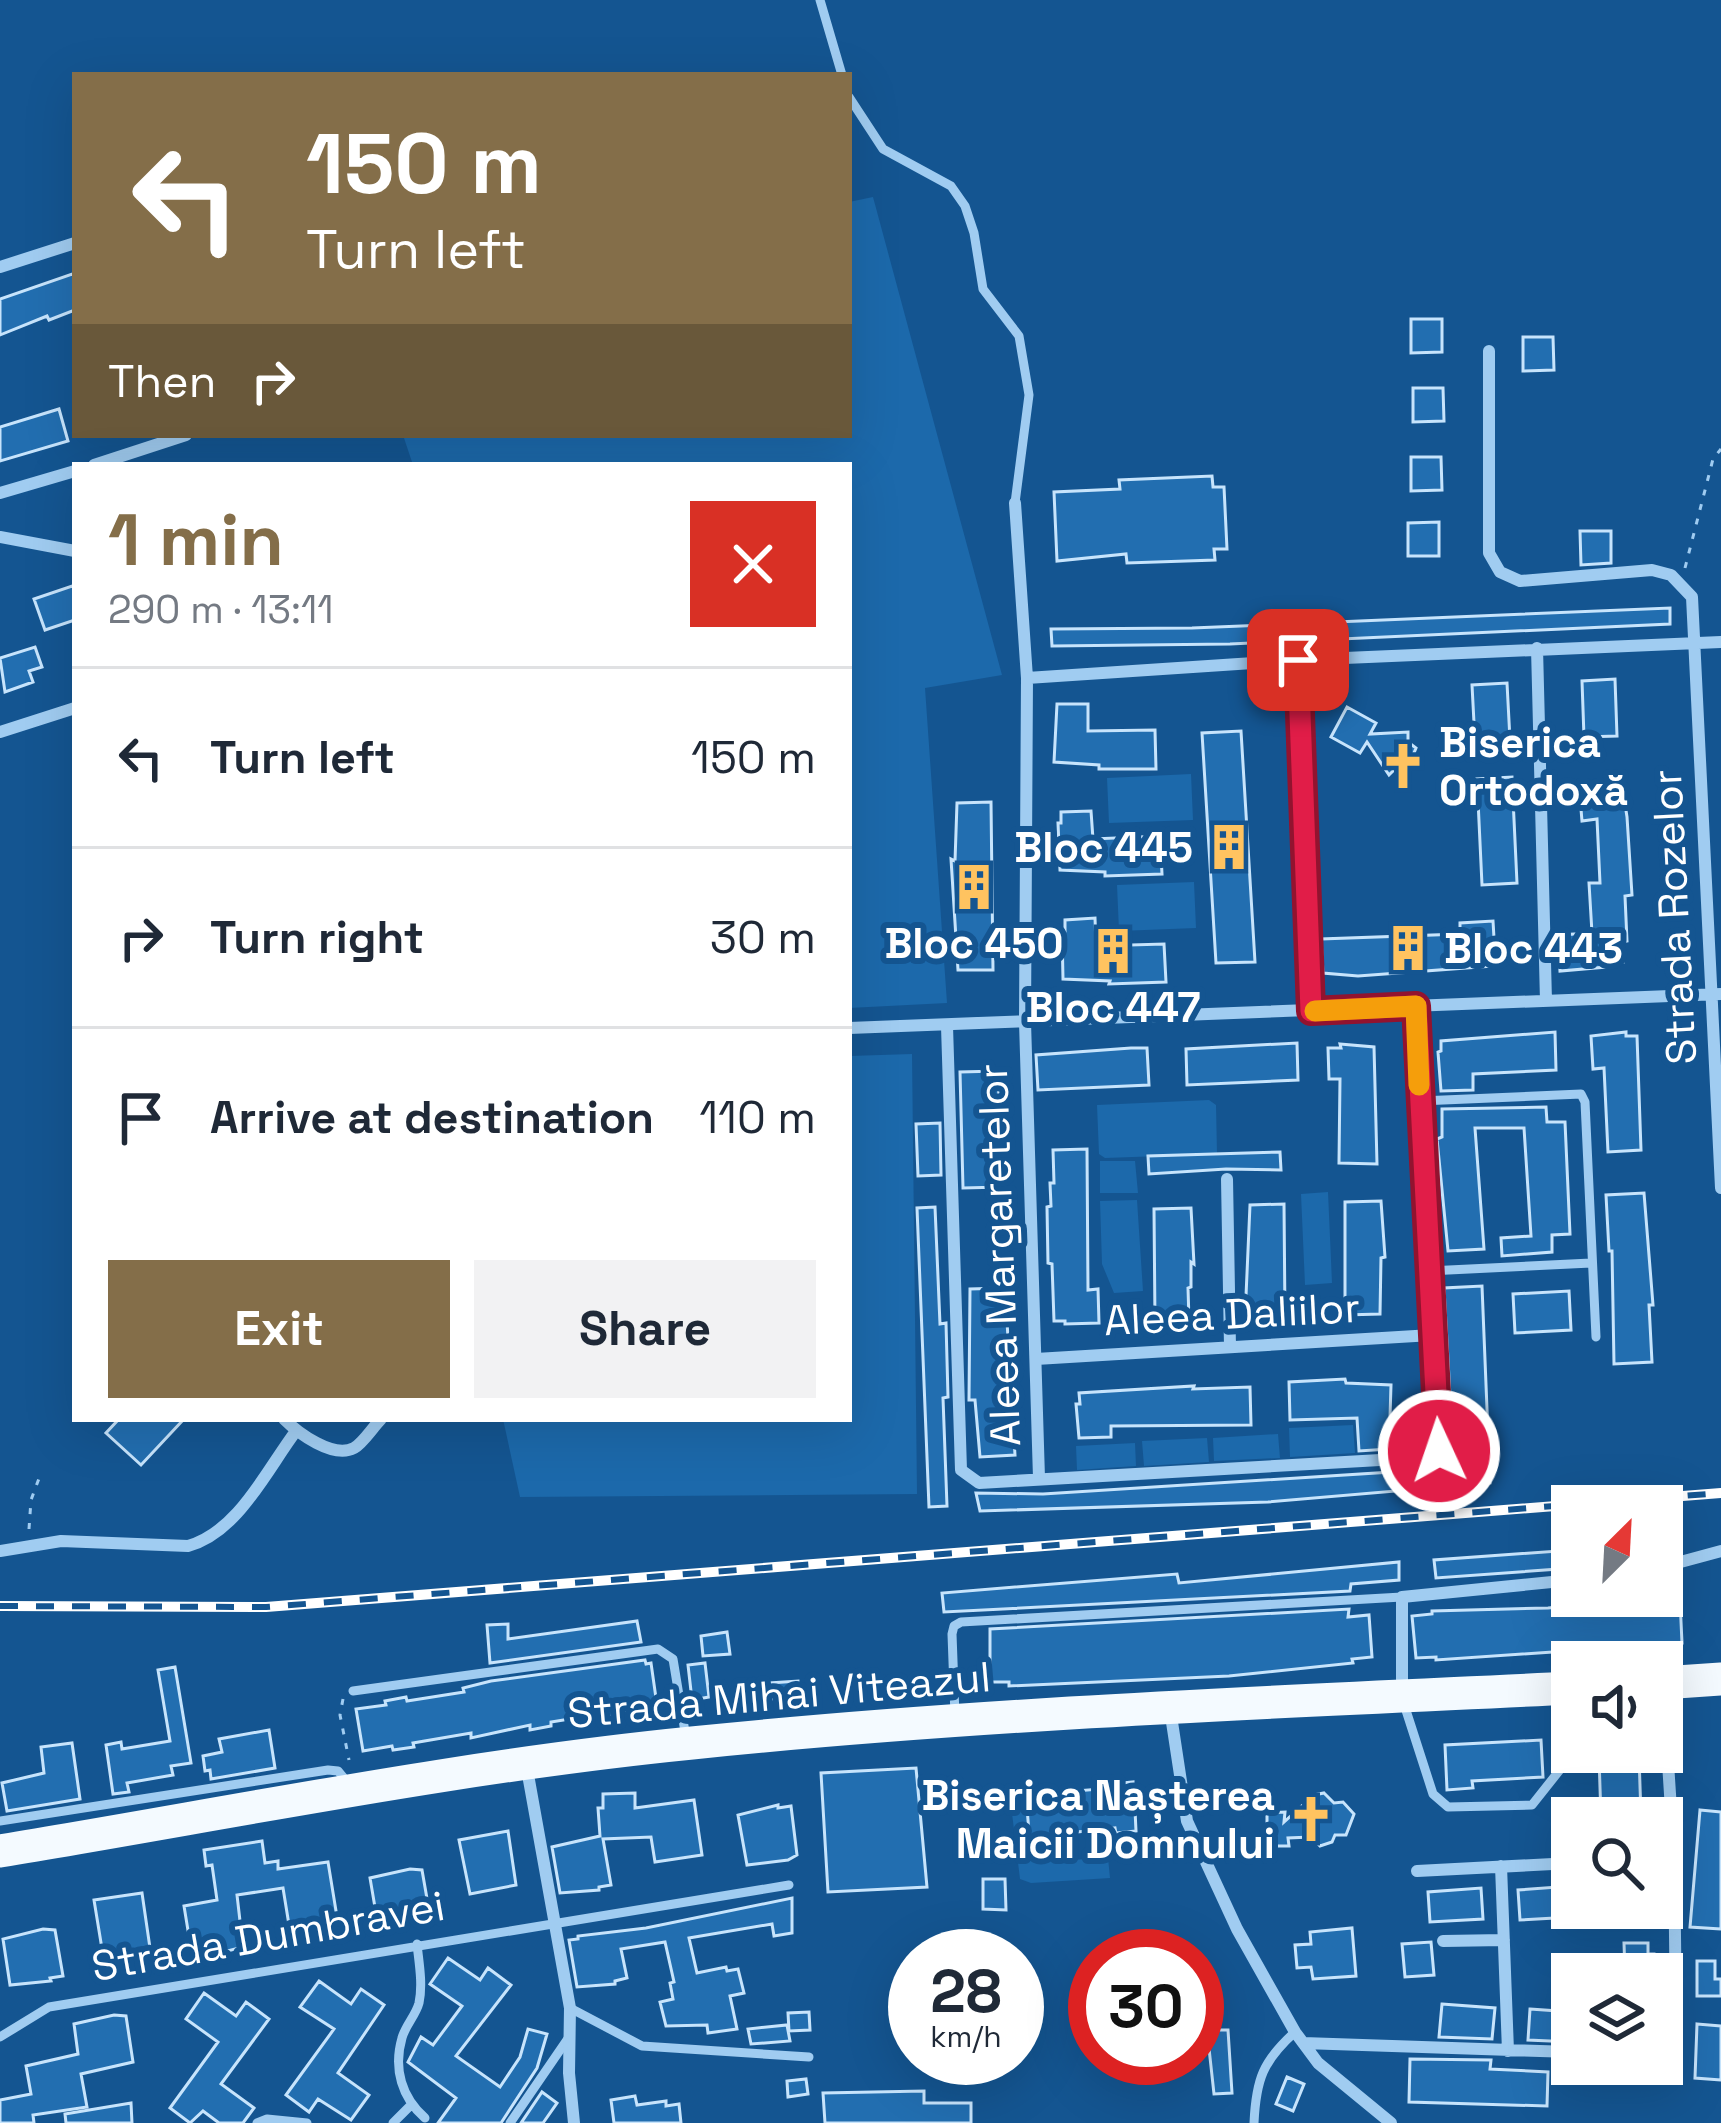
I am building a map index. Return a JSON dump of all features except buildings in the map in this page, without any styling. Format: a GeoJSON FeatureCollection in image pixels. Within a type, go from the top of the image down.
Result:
{"type":"FeatureCollection","features":[{"type":"Feature","properties":{"kind":"highway"},"geometry":{"type":"LineString","coordinates":[[1683,1682],[1721,1679]]}},
{"type":"Feature","properties":{"kind":"highway","name":"Strada Mihai Viteazul"},"geometry":{"type":"LineString","coordinates":[[0,1851],[354,1780],[526,1765],[687,1743],[1169,1708],[1551,1689]]}},
{"type":"Feature","properties":{"kind":"street"},"geometry":{"type":"LineString","coordinates":[[0,266],[72,243]]}},
{"type":"Feature","properties":{"kind":"street"},"geometry":{"type":"LineString","coordinates":[[1489,351],[1489,553],[1500,572],[1520,581],[1652,570],[1682,582]]}},
{"type":"Feature","properties":{"kind":"street"},"geometry":{"type":"LineString","coordinates":[[118,461],[178,438]]}},
{"type":"Feature","properties":{"kind":"street"},"geometry":{"type":"LineString","coordinates":[[0,494],[72,472]]}},
{"type":"Feature","properties":{"kind":"street","name":"Aleea Margaretelor"},"geometry":{"type":"LineString","coordinates":[[947,1026],[961,1470],[979,1483],[1039,1478],[1025,1022],[1027,678],[1015,502]]}},
{"type":"Feature","properties":{"kind":"street"},"geometry":{"type":"LineString","coordinates":[[0,537],[72,550]]}},
{"type":"Feature","properties":{"kind":"street","name":"Strada Rozelor"},"geometry":{"type":"LineString","coordinates":[[1682,582],[1693,597],[1721,1188]]}},
{"type":"Feature","properties":{"kind":"street"},"geometry":{"type":"LineString","coordinates":[[1027,678],[1298,660],[1721,642]]}},
{"type":"Feature","properties":{"kind":"street"},"geometry":{"type":"LineString","coordinates":[[1537,648],[1546,1001]]}},
{"type":"Feature","properties":{"kind":"street"},"geometry":{"type":"LineString","coordinates":[[1298,660],[1311,1011]]}},
{"type":"Feature","properties":{"kind":"street"},"geometry":{"type":"LineString","coordinates":[[0,732],[72,709]]}},
{"type":"Feature","properties":{"kind":"street"},"geometry":{"type":"LineString","coordinates":[[852,1028],[1715,994]]}},
{"type":"Feature","properties":{"kind":"street"},"geometry":{"type":"LineString","coordinates":[[1039,1478],[1433,1457],[1439,1451],[1416,1006]]}},
{"type":"Feature","properties":{"kind":"street"},"geometry":{"type":"LineString","coordinates":[[1227,1179],[1230,1347]]}},
{"type":"Feature","properties":{"kind":"street","name":"Aleea Daliilor"},"geometry":{"type":"LineString","coordinates":[[1036,1359],[1432,1335]]}},
{"type":"Feature","properties":{"kind":"street"},"geometry":{"type":"LineString","coordinates":[[287,1422],[332,1449],[347,1450],[378,1422]]}},
{"type":"Feature","properties":{"kind":"street"},"geometry":{"type":"LineString","coordinates":[[0,1551],[61,1540],[188,1546],[205,1541],[223,1530],[296,1431]]}},
{"type":"Feature","properties":{"kind":"street"},"geometry":{"type":"LineString","coordinates":[[1683,1562],[1721,1551]]}},
{"type":"Feature","properties":{"kind":"street"},"geometry":{"type":"LineString","coordinates":[[1402,1696],[1402,1597],[1551,1582]]}},
{"type":"Feature","properties":{"kind":"street"},"geometry":{"type":"LineString","coordinates":[[1169,1708],[1186,1821],[1214,1886],[1299,2037],[1338,2082],[1391,2123]]}},
{"type":"Feature","properties":{"kind":"street"},"geometry":{"type":"LineString","coordinates":[[526,1765],[570,2008],[574,2123]]}},
{"type":"Feature","properties":{"kind":"street"},"geometry":{"type":"LineString","coordinates":[[1417,1871],[1551,1864]]}},
{"type":"Feature","properties":{"kind":"street"},"geometry":{"type":"LineString","coordinates":[[1502,1867],[1508,2051]]}},
{"type":"Feature","properties":{"kind":"street"},"geometry":{"type":"LineString","coordinates":[[1443,1941],[1504,1940]]}},
{"type":"Feature","properties":{"kind":"street"},"geometry":{"type":"LineString","coordinates":[[1299,2037],[1551,2052]]}},
{"type":"Feature","properties":{"kind":"lane"},"geometry":{"type":"LineString","coordinates":[[820,0],[841,72]]}},
{"type":"Feature","properties":{"kind":"lane"},"geometry":{"type":"LineString","coordinates":[[852,102],[883,148],[951,186],[974,233],[983,289],[1019,336],[1028,394],[1015,502]]}},
{"type":"Feature","properties":{"kind":"lane"},"geometry":{"type":"LineString","coordinates":[[1420,1101],[1582,1094],[1597,1336]]}},
{"type":"Feature","properties":{"kind":"lane"},"geometry":{"type":"LineString","coordinates":[[1428,1271],[1591,1263]]}},
{"type":"Feature","properties":{"kind":"lane"},"geometry":{"type":"LineString","coordinates":[[955,1722],[952,1634],[961,1622],[1402,1597]]}},
{"type":"Feature","properties":{"kind":"lane"},"geometry":{"type":"LineString","coordinates":[[353,1691],[658,1649],[673,1659],[687,1743]]}},
{"type":"Feature","properties":{"kind":"lane"},"geometry":{"type":"LineString","coordinates":[[1402,1696],[1433,1794],[1448,1807],[1532,1805],[1559,1773]]}},
{"type":"Feature","properties":{"kind":"lane"},"geometry":{"type":"LineString","coordinates":[[0,1821],[328,1770],[354,1780]]}},
{"type":"Feature","properties":{"kind":"lane","name":"Strada Dumbravei"},"geometry":{"type":"LineString","coordinates":[[0,2037],[49,2007],[789,1885]]}},
{"type":"Feature","properties":{"kind":"lane"},"geometry":{"type":"LineString","coordinates":[[417,1944],[419,2005],[402,2038],[399,2064],[401,2087],[425,2118]]}},
{"type":"Feature","properties":{"kind":"lane"},"geometry":{"type":"LineString","coordinates":[[570,2008],[642,2046],[809,2056]]}},
{"type":"Feature","properties":{"kind":"lane"},"geometry":{"type":"LineString","coordinates":[[510,2123],[572,2033]]}},
{"type":"Feature","properties":{"kind":"lane"},"geometry":{"type":"LineString","coordinates":[[1254,2123],[1255,2096],[1267,2058],[1299,2037]]}},
{"type":"Feature","properties":{"kind":"lane"},"geometry":{"type":"LineString","coordinates":[[393,2123],[411,2105]]}},
{"type":"Feature","properties":{"kind":"lane"},"geometry":{"type":"LineString","coordinates":[[257,2123],[267,2119],[307,2123]]}},
{"type":"Feature","properties":{"kind":"path"},"geometry":{"type":"LineString","coordinates":[[1682,582],[1712,459],[1721,448]]}},
{"type":"Feature","properties":{"kind":"path"},"geometry":{"type":"LineString","coordinates":[[30,1544],[31,1500],[41,1473]]}},
{"type":"Feature","properties":{"kind":"path"},"geometry":{"type":"LineString","coordinates":[[353,1691],[340,1703],[340,1715],[354,1780]]}},
{"type":"Feature","properties":{"kind":"shaded area"},"geometry":{"type":"Polygon","coordinates":[[[873,197],[1002,675],[925,688],[947,1003],[852,1008],[852,462],[412,462],[404,438],[852,438],[852,201],[873,197]]]}},
{"type":"Feature","properties":{"kind":"shaded area"},"geometry":{"type":"Polygon","coordinates":[[[1191,774],[1193,820],[1109,823],[1107,778],[1191,774]]]}},
{"type":"Feature","properties":{"kind":"shaded area"},"geometry":{"type":"Polygon","coordinates":[[[1194,882],[1196,928],[1119,931],[1117,885],[1194,882]]]}},
{"type":"Feature","properties":{"kind":"shaded area"},"geometry":{"type":"Polygon","coordinates":[[[912,1054],[917,1494],[520,1497],[504,1422],[852,1422],[852,1056],[912,1054]]]}},
{"type":"Feature","properties":{"kind":"shaded area"},"geometry":{"type":"Polygon","coordinates":[[[1209,1100],[1216,1105],[1217,1154],[1105,1158],[1099,1154],[1097,1105],[1209,1100]]]}},
{"type":"Feature","properties":{"kind":"shaded area"},"geometry":{"type":"Polygon","coordinates":[[[1100,1161],[1135,1161],[1138,1193],[1100,1193],[1100,1161]]]}},
{"type":"Feature","properties":{"kind":"shaded area"},"geometry":{"type":"Polygon","coordinates":[[[1328,1192],[1332,1283],[1305,1285],[1301,1194],[1328,1192]]]}},
{"type":"Feature","properties":{"kind":"shaded area"},"geometry":{"type":"Polygon","coordinates":[[[1137,1200],[1143,1291],[1114,1293],[1102,1264],[1100,1201],[1137,1200]]]}},
{"type":"Feature","properties":{"kind":"shaded area"},"geometry":{"type":"Polygon","coordinates":[[[1353,1425],[1355,1453],[1290,1457],[1289,1428],[1353,1425]]]}},
{"type":"Feature","properties":{"kind":"shaded area"},"geometry":{"type":"Polygon","coordinates":[[[1278,1434],[1280,1458],[1214,1461],[1213,1438],[1278,1434]]]}},
{"type":"Feature","properties":{"kind":"shaded area"},"geometry":{"type":"Polygon","coordinates":[[[1207,1438],[1209,1462],[1144,1466],[1142,1441],[1207,1438]]]}},
{"type":"Feature","properties":{"kind":"shaded area"},"geometry":{"type":"Polygon","coordinates":[[[1135,1443],[1136,1466],[1077,1470],[1076,1446],[1135,1443]]]}},
{"type":"Feature","properties":{"kind":"shaded area"},"geometry":{"type":"Polygon","coordinates":[[[1026,1795],[1033,1862],[1108,1858],[1110,1878],[1031,1883],[1020,1879],[1011,1805],[1014,1797],[1026,1795]]]}},
{"type":"Feature","properties":{"kind":"railway"},"geometry":{"type":"LineString","coordinates":[[0,1606],[266,1607],[1721,1493]]}},
{"type":"Feature","properties":{"kind":"slow traffic"},"geometry":{"type":"LineString","coordinates":[[1315,1011],[1416,1006],[1419,1085]]}},
{"type":"Feature","properties":{"kind":"place","name":"Biserica Ortodoxă"},"geometry":{"type":"Point","coordinates":[1403,766]}},
{"type":"Feature","properties":{"kind":"place","name":"Bloc 445"},"geometry":{"type":"Point","coordinates":[1229,847]}},
{"type":"Feature","properties":{"kind":"place","name":"Bloc 450"},"geometry":{"type":"Point","coordinates":[974,887]}},
{"type":"Feature","properties":{"kind":"place","name":"Bloc 443"},"geometry":{"type":"Point","coordinates":[1408,948]}},
{"type":"Feature","properties":{"kind":"place","name":"Bloc 447"},"geometry":{"type":"Point","coordinates":[1113,951]}},
{"type":"Feature","properties":{"kind":"place","name":"Biserica Nașterea Maicii Domnului"},"geometry":{"type":"Point","coordinates":[1311,1819]}},
{"type":"Feature","properties":{"kind":"route"},"geometry":{"type":"LineString","coordinates":[[1298,660],[1311,1011],[1416,1006],[1439,1451]]}}]}
